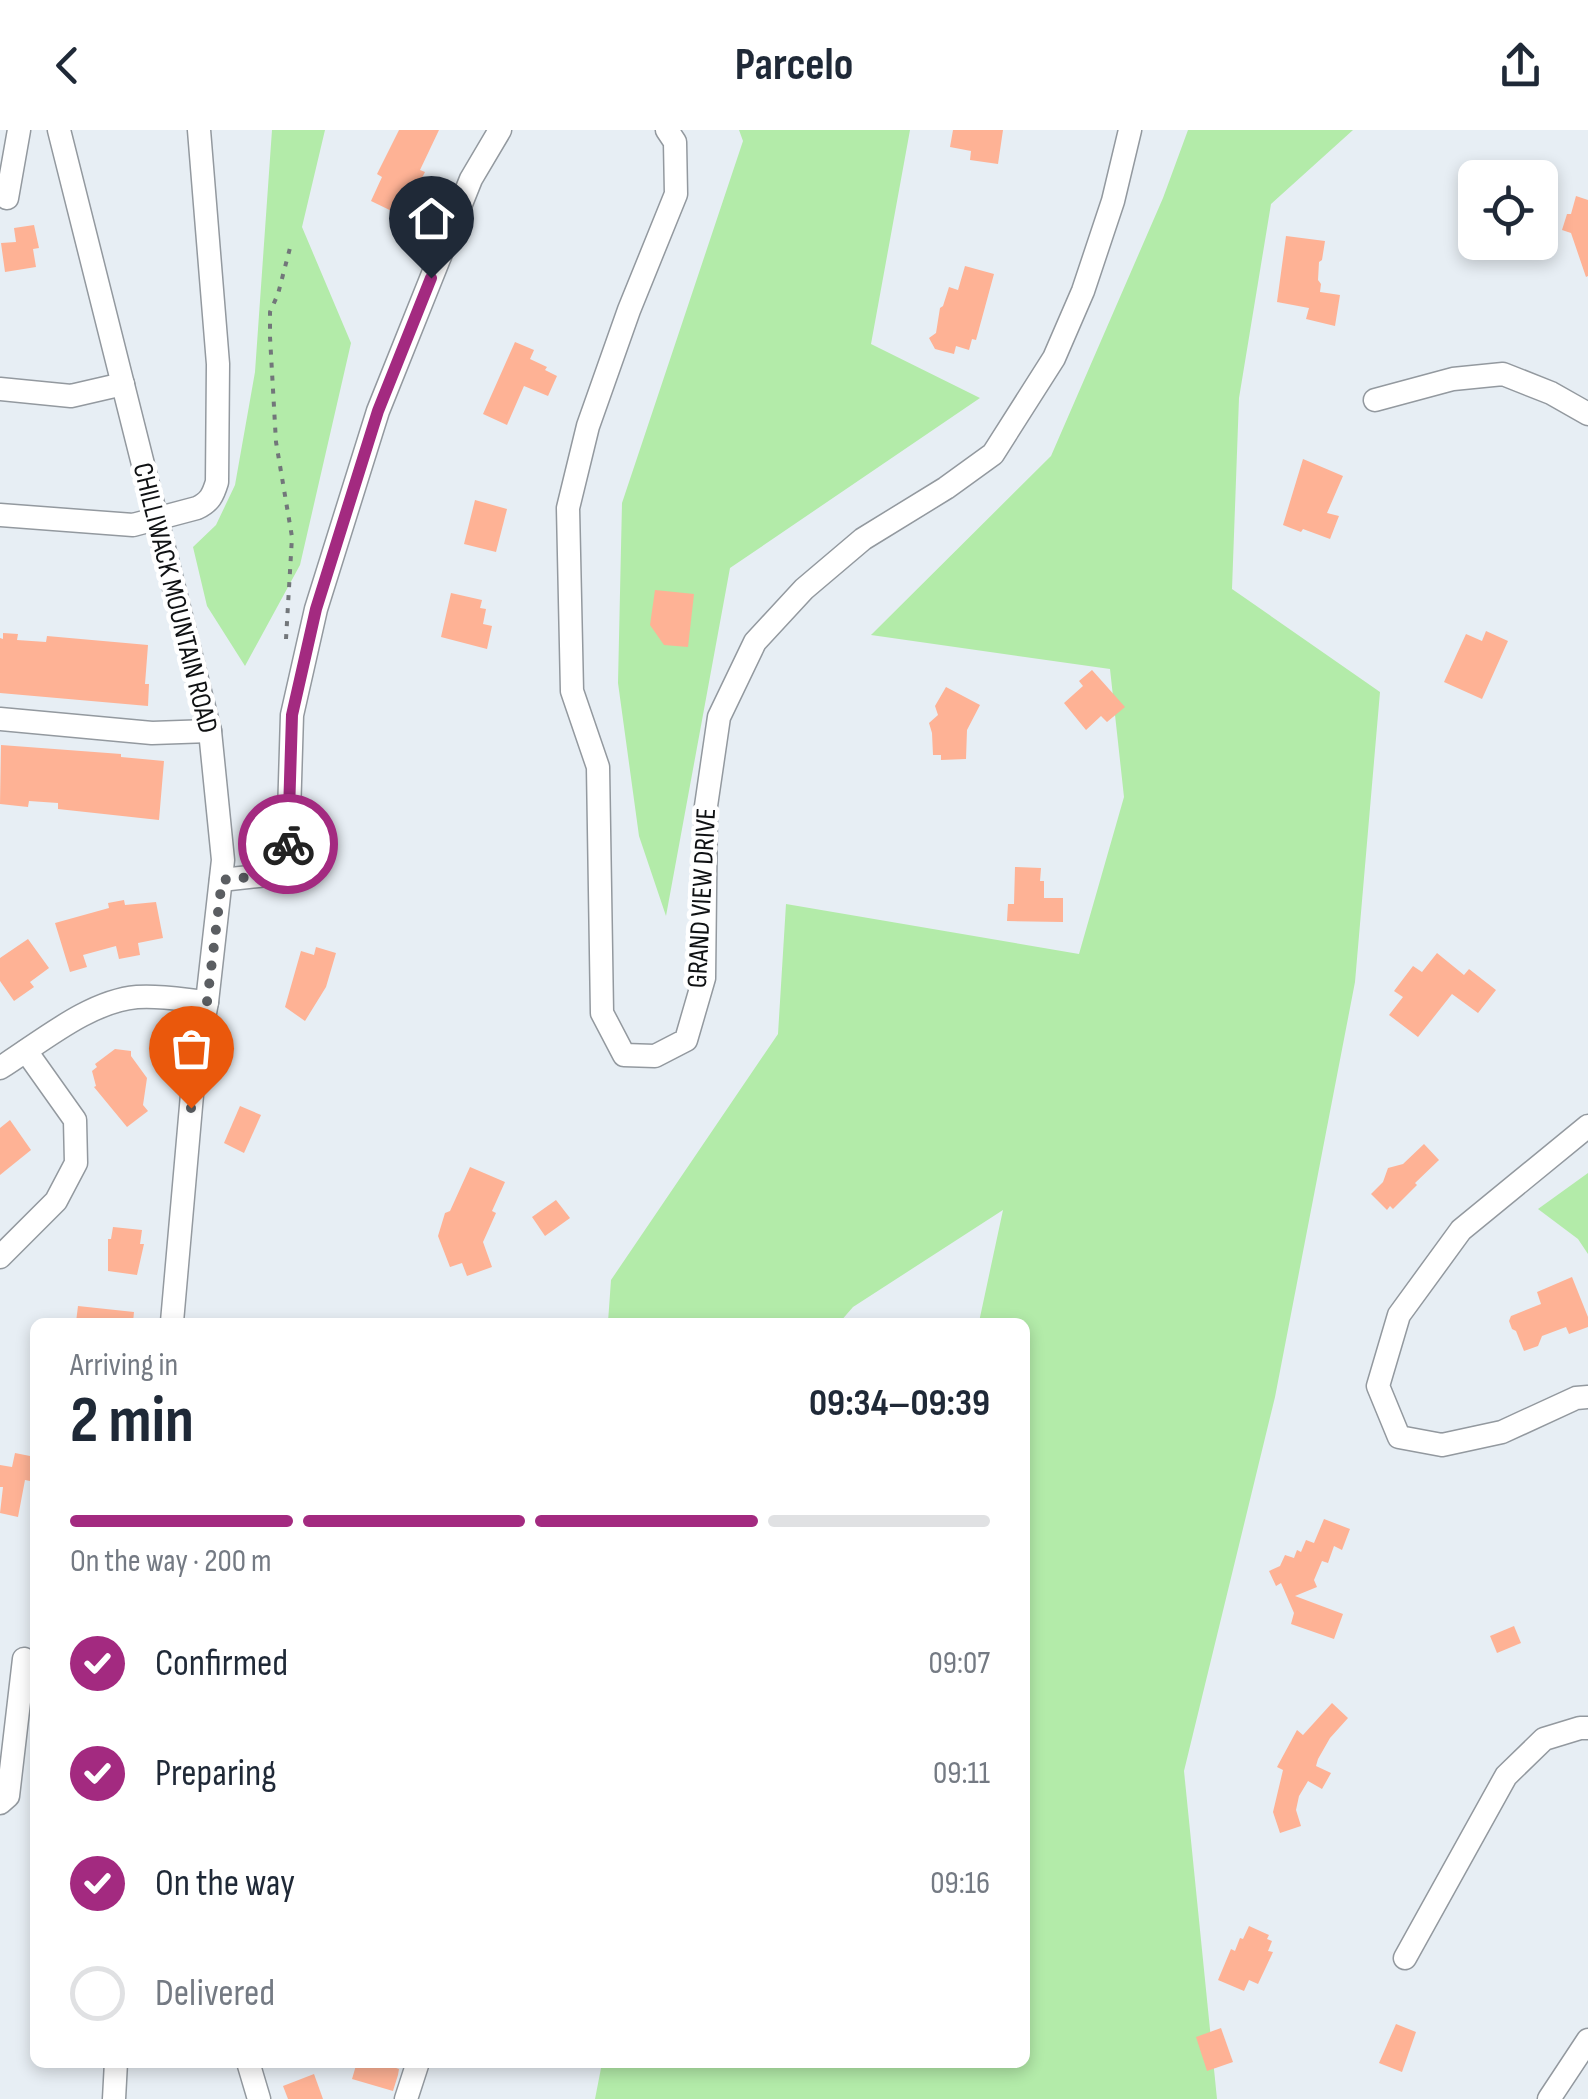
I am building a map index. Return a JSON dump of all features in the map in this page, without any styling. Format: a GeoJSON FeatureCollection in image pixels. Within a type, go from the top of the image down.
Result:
{"type":"FeatureCollection","features":[{"type":"Feature","properties":{"kind":"street"},"geometry":{"type":"LineString","coordinates":[[7,198],[19,130]]}},
{"type":"Feature","properties":{"kind":"street","name":"CHILLIWACK MOUNTAIN ROAD"},"geometry":{"type":"LineString","coordinates":[[59,130],[210,731],[223,860],[207,1002],[194,1072],[172,1318]]}},
{"type":"Feature","properties":{"kind":"street"},"geometry":{"type":"LineString","coordinates":[[0,514],[134,526],[207,503],[213,494],[217,482],[218,364],[198,130]]}},
{"type":"Feature","properties":{"kind":"street"},"geometry":{"type":"LineString","coordinates":[[222,880],[268,875],[288,848],[292,715],[316,609],[378,411],[471,179],[500,130]]}},
{"type":"Feature","properties":{"kind":"street","name":"GRAND VIEW DRIVE"},"geometry":{"type":"LineString","coordinates":[[666,130],[675,142],[676,194],[588,426],[568,508],[572,692],[598,767],[602,1013],[624,1055],[655,1056],[686,1040],[704,978],[706,806],[720,717],[756,642],[804,589],[863,540],[992,454],[1054,358],[1083,292],[1113,201],[1130,130]]}},
{"type":"Feature","properties":{"kind":"street"},"geometry":{"type":"LineString","coordinates":[[1375,400],[1454,379],[1503,374],[1551,393],[1588,414]]}},
{"type":"Feature","properties":{"kind":"street"},"geometry":{"type":"LineString","coordinates":[[0,389],[71,396],[123,384]]}},
{"type":"Feature","properties":{"kind":"street"},"geometry":{"type":"LineString","coordinates":[[0,719],[152,733],[210,731]]}},
{"type":"Feature","properties":{"kind":"street"},"geometry":{"type":"LineString","coordinates":[[0,1068],[108,1003],[138,997],[207,1002]]}},
{"type":"Feature","properties":{"kind":"street"},"geometry":{"type":"LineString","coordinates":[[0,1257],[56,1200],[76,1163],[74,1120],[26,1052]]}},
{"type":"Feature","properties":{"kind":"street"},"geometry":{"type":"LineString","coordinates":[[1588,1126],[1461,1230],[1399,1315],[1378,1386],[1399,1438],[1442,1445],[1502,1432],[1576,1398],[1588,1397]]}},
{"type":"Feature","properties":{"kind":"street"},"geometry":{"type":"LineString","coordinates":[[0,1656],[30,1659],[8,1796],[0,1803]]}},
{"type":"Feature","properties":{"kind":"street"},"geometry":{"type":"LineString","coordinates":[[1405,1958],[1506,1776],[1544,1739],[1588,1728]]}},
{"type":"Feature","properties":{"kind":"street"},"geometry":{"type":"LineString","coordinates":[[1549,2099],[1588,2040]]}},
{"type":"Feature","properties":{"kind":"street"},"geometry":{"type":"LineString","coordinates":[[114,2099],[116,2068]]}},
{"type":"Feature","properties":{"kind":"street"},"geometry":{"type":"LineString","coordinates":[[250,2068],[259,2099]]}},
{"type":"Feature","properties":{"kind":"street"},"geometry":{"type":"LineString","coordinates":[[406,2099],[416,2068]]}},
{"type":"Feature","properties":{"kind":"path"},"geometry":{"type":"LineString","coordinates":[[285,651],[292,537],[276,442],[270,312],[291,244]]}},
{"type":"Feature","properties":{"kind":"green space"},"geometry":{"type":"Polygon","coordinates":[[[272,130],[325,130],[302,227],[351,343],[300,565],[245,666],[207,606],[193,547],[216,525],[235,485],[255,372],[272,130]]]}},
{"type":"Feature","properties":{"kind":"green space"},"geometry":{"type":"Polygon","coordinates":[[[739,130],[910,130],[871,344],[980,398],[730,568],[666,916],[639,836],[618,683],[622,503],[743,141],[739,130]]]}},
{"type":"Feature","properties":{"kind":"green space"},"geometry":{"type":"Polygon","coordinates":[[[1188,130],[1353,130],[1271,204],[1239,398],[1232,589],[1380,692],[1355,982],[1275,1397],[1184,1771],[1217,2099],[595,2099],[601,2068],[1030,2068],[1030,1318],[980,1318],[1003,1210],[853,1307],[843,1318],[608,1318],[611,1280],[778,1034],[786,904],[1079,954],[1124,797],[1110,669],[871,635],[1051,456],[1163,198],[1188,130]]]}},
{"type":"Feature","properties":{"kind":"green space"},"geometry":{"type":"Polygon","coordinates":[[[1588,1173],[1588,1254],[1578,1239],[1538,1209],[1588,1173]]]}},
{"type":"Feature","properties":{"kind":"building"},"geometry":{"type":"Polygon","coordinates":[[[399,130],[439,130],[420,170],[425,172],[402,216],[371,201],[382,177],[377,174],[399,130]]]}},
{"type":"Feature","properties":{"kind":"building"},"geometry":{"type":"Polygon","coordinates":[[[953,130],[1003,130],[998,164],[970,160],[971,151],[950,147],[953,130]]]}},
{"type":"Feature","properties":{"kind":"building"},"geometry":{"type":"Polygon","coordinates":[[[1576,196],[1588,200],[1586,277],[1571,233],[1562,230],[1576,196]]]}},
{"type":"Feature","properties":{"kind":"building"},"geometry":{"type":"Polygon","coordinates":[[[34,225],[39,248],[33,249],[36,267],[5,272],[1,243],[16,242],[14,228],[34,225]]]}},
{"type":"Feature","properties":{"kind":"building"},"geometry":{"type":"Polygon","coordinates":[[[1286,236],[1325,241],[1318,280],[1320,292],[1340,295],[1335,326],[1306,319],[1309,308],[1277,302],[1286,236]]]}},
{"type":"Feature","properties":{"kind":"building"},"geometry":{"type":"Polygon","coordinates":[[[965,266],[994,274],[976,340],[972,339],[969,350],[956,346],[954,354],[935,349],[929,338],[936,333],[949,287],[958,290],[965,266]]]}},
{"type":"Feature","properties":{"kind":"building"},"geometry":{"type":"Polygon","coordinates":[[[515,342],[534,350],[530,359],[557,376],[548,396],[524,386],[507,425],[483,414],[515,342]]]}},
{"type":"Feature","properties":{"kind":"building"},"geometry":{"type":"Polygon","coordinates":[[[1303,459],[1343,476],[1327,513],[1339,516],[1330,539],[1283,525],[1303,459]]]}},
{"type":"Feature","properties":{"kind":"building"},"geometry":{"type":"Polygon","coordinates":[[[475,500],[507,509],[496,552],[464,544],[475,500]]]}},
{"type":"Feature","properties":{"kind":"building"},"geometry":{"type":"Polygon","coordinates":[[[655,590],[694,594],[688,647],[664,645],[650,625],[655,590]]]}},
{"type":"Feature","properties":{"kind":"building"},"geometry":{"type":"Polygon","coordinates":[[[451,593],[482,600],[480,608],[486,609],[483,624],[492,626],[487,649],[441,637],[451,593]]]}},
{"type":"Feature","properties":{"kind":"building"},"geometry":{"type":"Polygon","coordinates":[[[1486,631],[1508,641],[1482,699],[1444,682],[1466,634],[1482,641],[1486,631]]]}},
{"type":"Feature","properties":{"kind":"building"},"geometry":{"type":"Polygon","coordinates":[[[3,633],[18,634],[17,640],[46,642],[47,636],[148,645],[148,706],[0,693],[3,633]]]}},
{"type":"Feature","properties":{"kind":"building"},"geometry":{"type":"Polygon","coordinates":[[[1092,670],[1125,707],[1107,722],[1101,716],[1086,730],[1064,703],[1083,686],[1079,681],[1092,670]]]}},
{"type":"Feature","properties":{"kind":"building"},"geometry":{"type":"Polygon","coordinates":[[[946,687],[980,705],[967,730],[966,759],[941,760],[941,755],[933,755],[929,723],[938,715],[935,706],[946,687]]]}},
{"type":"Feature","properties":{"kind":"building"},"geometry":{"type":"Polygon","coordinates":[[[1,745],[164,761],[159,820],[58,809],[58,803],[29,801],[28,807],[0,804],[1,745]]]}},
{"type":"Feature","properties":{"kind":"building"},"geometry":{"type":"Polygon","coordinates":[[[1015,867],[1041,868],[1044,898],[1063,898],[1063,922],[1007,921],[1008,904],[1014,904],[1015,867]]]}},
{"type":"Feature","properties":{"kind":"building"},"geometry":{"type":"Polygon","coordinates":[[[124,900],[125,905],[156,902],[163,938],[138,943],[140,955],[119,959],[116,946],[83,955],[87,967],[70,972],[55,923],[124,900]]]}},
{"type":"Feature","properties":{"kind":"building"},"geometry":{"type":"Polygon","coordinates":[[[28,939],[49,968],[30,982],[34,987],[14,1001],[0,981],[0,958],[28,939]]]}},
{"type":"Feature","properties":{"kind":"building"},"geometry":{"type":"Polygon","coordinates":[[[316,947],[336,953],[326,987],[305,1021],[285,1007],[301,951],[314,955],[316,947]]]}},
{"type":"Feature","properties":{"kind":"building"},"geometry":{"type":"Polygon","coordinates":[[[1437,953],[1464,975],[1469,969],[1496,990],[1478,1013],[1452,994],[1418,1037],[1389,1015],[1403,997],[1394,991],[1413,966],[1422,972],[1437,953]]]}},
{"type":"Feature","properties":{"kind":"building"},"geometry":{"type":"Polygon","coordinates":[[[115,1049],[131,1051],[147,1078],[143,1105],[148,1111],[127,1127],[94,1087],[95,1064],[115,1049]]]}},
{"type":"Feature","properties":{"kind":"building"},"geometry":{"type":"Polygon","coordinates":[[[240,1106],[261,1115],[244,1153],[224,1143],[240,1106]]]}},
{"type":"Feature","properties":{"kind":"building"},"geometry":{"type":"Polygon","coordinates":[[[10,1120],[31,1150],[0,1175],[0,1128],[10,1120]]]}},
{"type":"Feature","properties":{"kind":"building"},"geometry":{"type":"Polygon","coordinates":[[[1424,1144],[1439,1160],[1393,1209],[1390,1206],[1387,1210],[1371,1194],[1383,1182],[1388,1168],[1403,1164],[1424,1144]]]}},
{"type":"Feature","properties":{"kind":"building"},"geometry":{"type":"Polygon","coordinates":[[[470,1167],[505,1182],[483,1242],[492,1267],[467,1276],[462,1263],[450,1267],[438,1236],[445,1213],[450,1211],[470,1167]]]}},
{"type":"Feature","properties":{"kind":"building"},"geometry":{"type":"Polygon","coordinates":[[[556,1200],[570,1218],[545,1236],[532,1217],[556,1200]]]}},
{"type":"Feature","properties":{"kind":"building"},"geometry":{"type":"Polygon","coordinates":[[[113,1227],[142,1230],[140,1244],[144,1244],[137,1275],[108,1271],[108,1239],[113,1227]]]}},
{"type":"Feature","properties":{"kind":"building"},"geometry":{"type":"Polygon","coordinates":[[[1572,1277],[1588,1317],[1588,1327],[1569,1334],[1566,1327],[1542,1336],[1538,1346],[1524,1351],[1509,1321],[1511,1316],[1541,1304],[1537,1292],[1572,1277]]]}},
{"type":"Feature","properties":{"kind":"building"},"geometry":{"type":"Polygon","coordinates":[[[78,1306],[134,1312],[133,1318],[76,1318],[78,1306]]]}},
{"type":"Feature","properties":{"kind":"building"},"geometry":{"type":"Polygon","coordinates":[[[15,1453],[30,1456],[30,1481],[25,1480],[18,1517],[0,1513],[0,1465],[12,1467],[15,1453]]]}},
{"type":"Feature","properties":{"kind":"building"},"geometry":{"type":"Polygon","coordinates":[[[1324,1519],[1350,1529],[1342,1550],[1334,1546],[1328,1563],[1322,1561],[1314,1580],[1317,1587],[1295,1596],[1343,1614],[1334,1639],[1291,1624],[1294,1613],[1281,1583],[1276,1586],[1269,1571],[1280,1566],[1285,1555],[1294,1558],[1306,1540],[1314,1543],[1324,1519]]]}},
{"type":"Feature","properties":{"kind":"building"},"geometry":{"type":"Polygon","coordinates":[[[1514,1626],[1521,1643],[1497,1653],[1490,1636],[1514,1626]]]}},
{"type":"Feature","properties":{"kind":"building"},"geometry":{"type":"Polygon","coordinates":[[[1332,1703],[1348,1718],[1318,1759],[1316,1766],[1331,1773],[1322,1789],[1308,1781],[1296,1810],[1301,1826],[1280,1833],[1273,1812],[1283,1770],[1277,1767],[1297,1730],[1303,1735],[1332,1703]]]}},
{"type":"Feature","properties":{"kind":"building"},"geometry":{"type":"Polygon","coordinates":[[[1249,1926],[1269,1935],[1267,1939],[1272,1941],[1268,1951],[1273,1952],[1258,1984],[1249,1980],[1244,1991],[1218,1980],[1231,1949],[1235,1951],[1249,1926]]]}},
{"type":"Feature","properties":{"kind":"building"},"geometry":{"type":"Polygon","coordinates":[[[1396,2024],[1416,2032],[1402,2072],[1379,2063],[1396,2024]]]}},
{"type":"Feature","properties":{"kind":"building"},"geometry":{"type":"Polygon","coordinates":[[[1221,2028],[1233,2062],[1207,2071],[1196,2037],[1221,2028]]]}},
{"type":"Feature","properties":{"kind":"building"},"geometry":{"type":"Polygon","coordinates":[[[355,2068],[399,2069],[393,2091],[352,2079],[355,2068]]]}},
{"type":"Feature","properties":{"kind":"building"},"geometry":{"type":"Polygon","coordinates":[[[314,2074],[323,2099],[288,2099],[283,2086],[314,2074]]]}},
{"type":"Feature","properties":{"kind":"way so far"},"geometry":{"type":"LineString","coordinates":[[191,1108],[222,880],[268,875],[288,844]]}},
{"type":"Feature","properties":{"kind":"route"},"geometry":{"type":"LineString","coordinates":[[288,844],[292,715],[316,609],[378,411],[431,278]]}}]}
